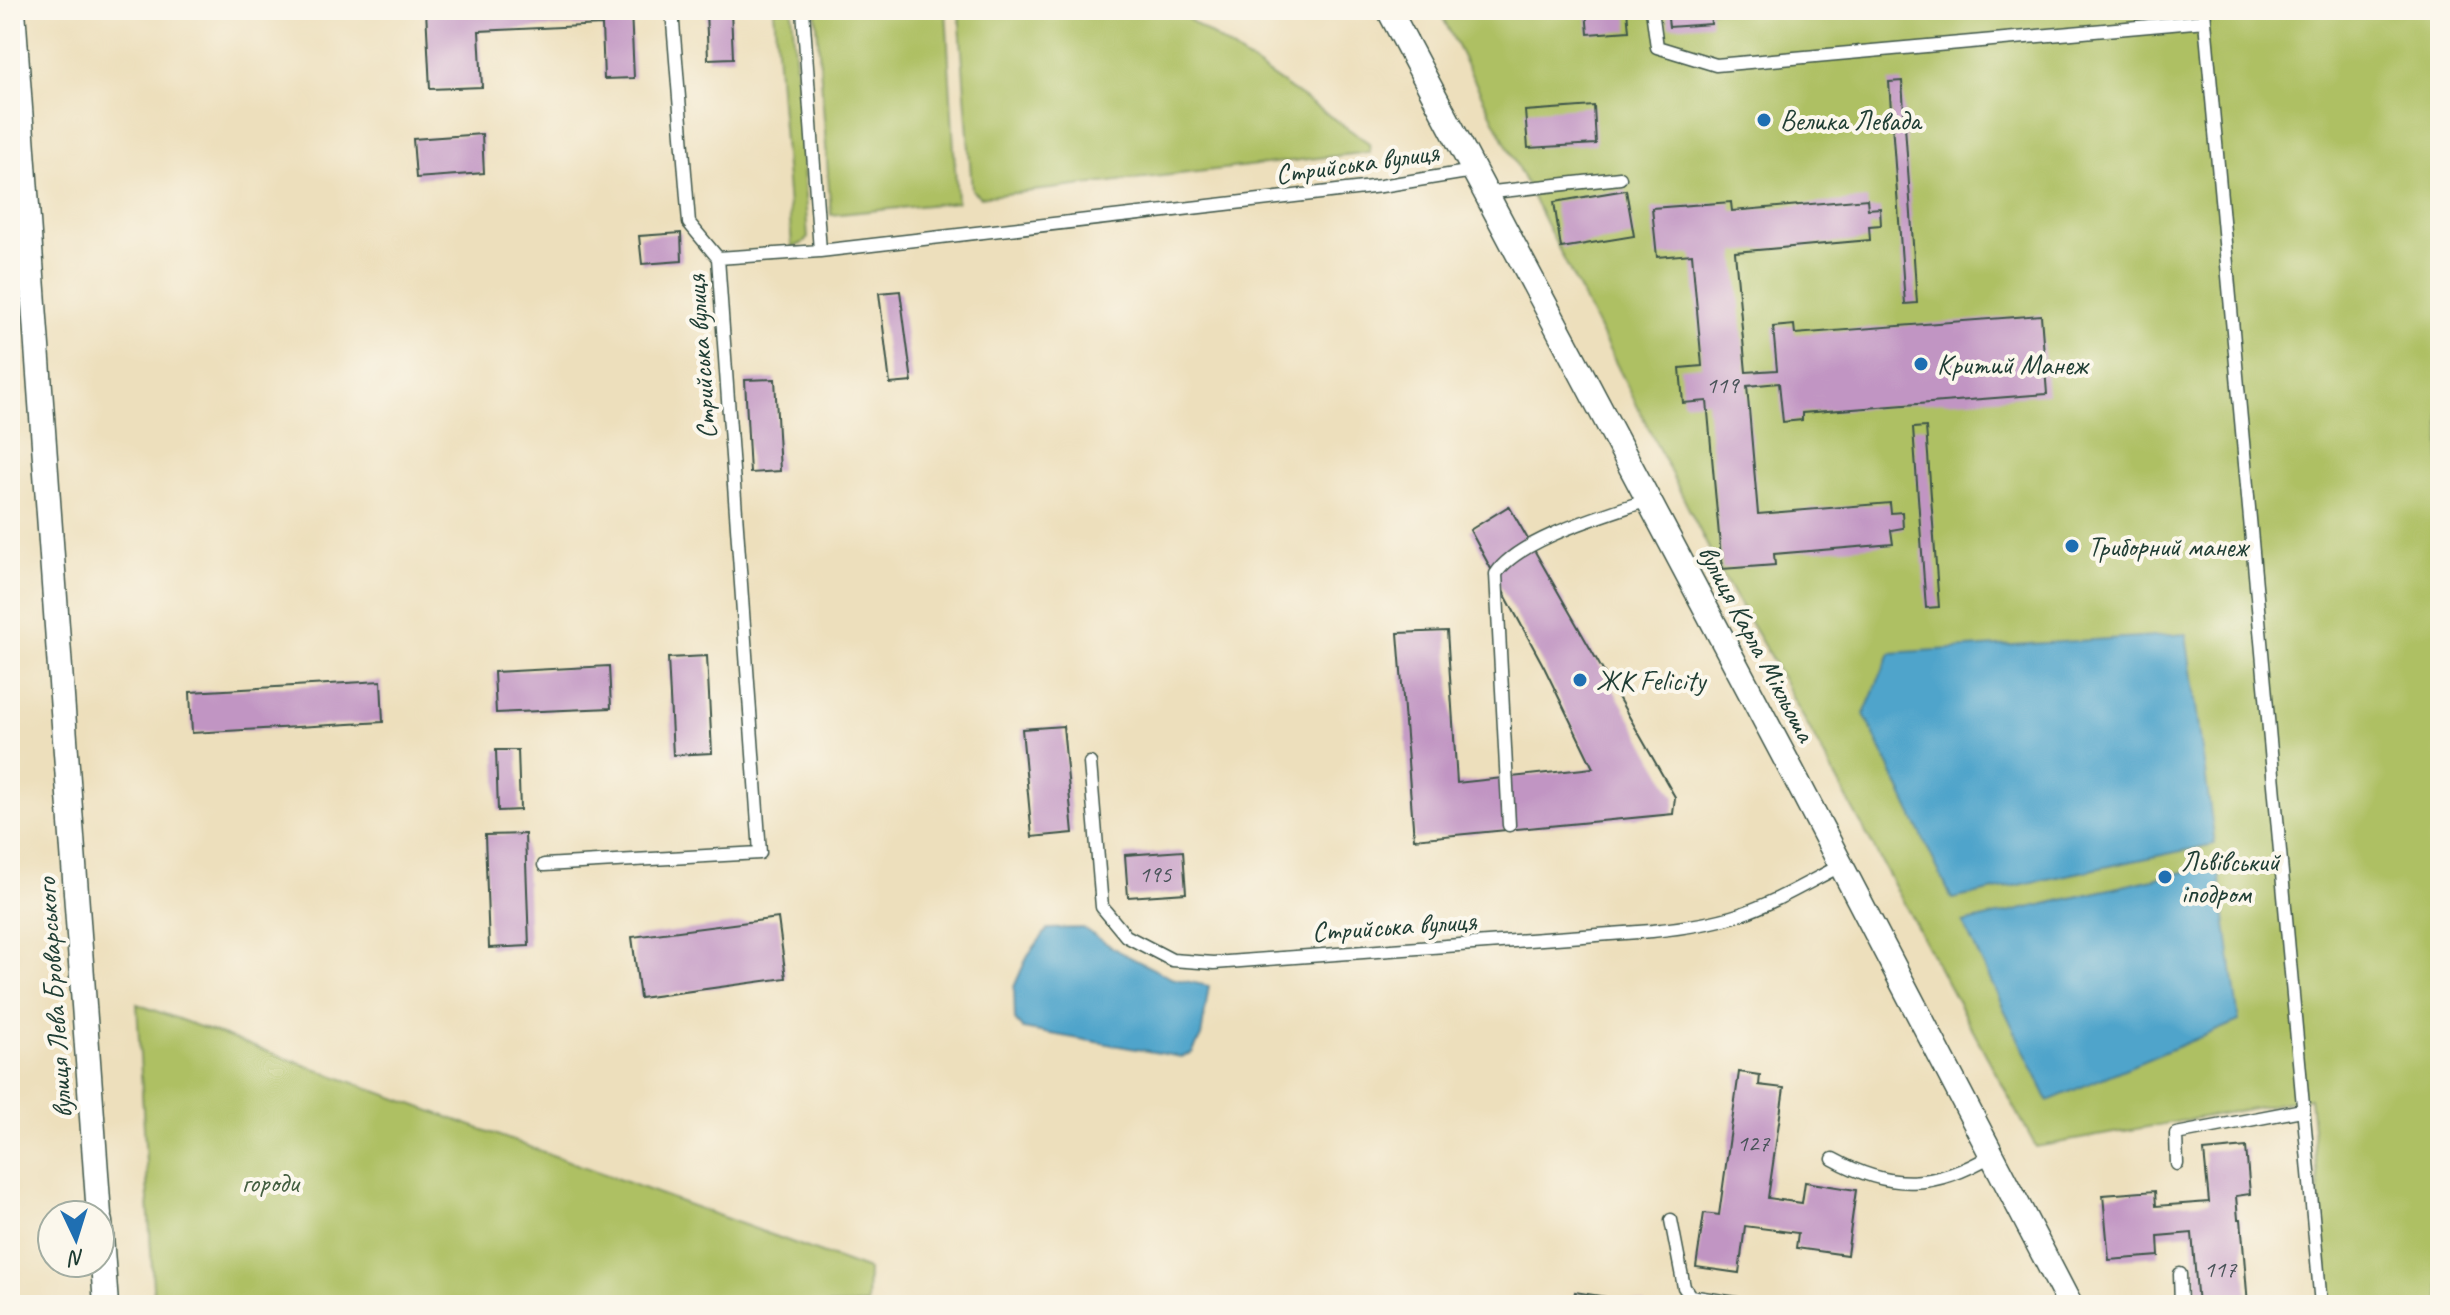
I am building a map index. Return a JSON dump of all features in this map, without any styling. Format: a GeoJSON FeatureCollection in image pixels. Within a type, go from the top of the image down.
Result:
{"type":"FeatureCollection","features":[{"type":"Feature","properties":{"kind":"street","name":"вулиця Лева Броварського"},"geometry":{"type":"LineString","coordinates":[[13,10],[98,1199]]}},
{"type":"Feature","properties":{"kind":"street","name":"вулиця Карла Мікльоша"},"geometry":{"type":"LineString","coordinates":[[1389,10],[2070,1305]]}},
{"type":"Feature","properties":{"kind":"street"},"geometry":{"type":"LineString","coordinates":[[104,1279],[106,1305]]}},
{"type":"Feature","properties":{"kind":"lane"},"geometry":{"type":"LineString","coordinates":[[672,10],[689,223],[718,258]]}},
{"type":"Feature","properties":{"kind":"lane"},"geometry":{"type":"LineString","coordinates":[[803,10],[820,251]]}},
{"type":"Feature","properties":{"kind":"lane"},"geometry":{"type":"LineString","coordinates":[[1652,10],[1657,47],[1716,65],[2204,16],[2321,1305]]}},
{"type":"Feature","properties":{"kind":"lane","name":"Стрийська вулиця"},"geometry":{"type":"LineString","coordinates":[[544,865],[760,853],[718,258],[820,251],[1381,186],[1473,171]]}},
{"type":"Feature","properties":{"kind":"lane"},"geometry":{"type":"LineString","coordinates":[[1484,193],[1620,178]]}},
{"type":"Feature","properties":{"kind":"lane"},"geometry":{"type":"LineString","coordinates":[[1509,825],[1496,574],[1502,566],[1554,534],[1648,500]]}},
{"type":"Feature","properties":{"kind":"lane","name":"Стрийська вулиця"},"geometry":{"type":"LineString","coordinates":[[1090,763],[1102,907],[1126,936],[1172,960],[1230,962],[1696,926],[1737,916],[1840,866]]}},
{"type":"Feature","properties":{"kind":"lane"},"geometry":{"type":"LineString","coordinates":[[2177,1164],[2176,1134],[2302,1110]]}},
{"type":"Feature","properties":{"kind":"lane"},"geometry":{"type":"LineString","coordinates":[[1833,1159],[1866,1176],[1884,1181],[1912,1182],[1953,1175],[1992,1155]]}},
{"type":"Feature","properties":{"kind":"lane"},"geometry":{"type":"LineString","coordinates":[[1671,1220],[1684,1287],[1690,1296],[1748,1305]]}},
{"type":"Feature","properties":{"kind":"lane"},"geometry":{"type":"LineString","coordinates":[[2180,1274],[2181,1305]]}},
{"type":"Feature","properties":{"kind":"green space"},"geometry":{"type":"Polygon","coordinates":[[[774,10],[792,10],[808,238],[792,247],[774,10]]]}},
{"type":"Feature","properties":{"kind":"green space"},"geometry":{"type":"Polygon","coordinates":[[[816,10],[946,10],[957,202],[831,215],[816,10]]]}},
{"type":"Feature","properties":{"kind":"green space"},"geometry":{"type":"Polygon","coordinates":[[[959,10],[1175,10],[1369,143],[1370,152],[980,197],[972,190],[959,10]]]}},
{"type":"Feature","properties":{"kind":"green space","name":"Львівський іподром"},"geometry":{"type":"Polygon","coordinates":[[[1439,10],[2440,10],[2440,1305],[2330,1305],[2310,1098],[2036,1147],[1770,656],[1720,571],[1439,10]]]}},
{"type":"Feature","properties":{"kind":"green space","name":"городи"},"geometry":{"type":"Polygon","coordinates":[[[137,1004],[868,1270],[867,1305],[154,1305],[137,1004]]]}},
{"type":"Feature","properties":{"kind":"water"},"geometry":{"type":"Polygon","coordinates":[[[2186,634],[2215,844],[1952,899],[1864,714],[1890,653],[2186,634]]]}},
{"type":"Feature","properties":{"kind":"water"},"geometry":{"type":"Polygon","coordinates":[[[2218,864],[2239,1021],[2048,1101],[1963,923],[2218,864]]]}},
{"type":"Feature","properties":{"kind":"water"},"geometry":{"type":"Polygon","coordinates":[[[1083,928],[1118,951],[1171,978],[1209,986],[1201,1037],[1192,1053],[1181,1057],[1023,1029],[1015,1020],[1014,987],[1028,955],[1048,929],[1083,928]]]}},
{"type":"Feature","properties":{"kind":"building"},"geometry":{"type":"Polygon","coordinates":[[[426,10],[631,10],[634,78],[604,79],[602,25],[479,31],[482,87],[430,89],[426,10]]]}},
{"type":"Feature","properties":{"kind":"building"},"geometry":{"type":"Polygon","coordinates":[[[706,10],[731,10],[733,58],[708,59],[706,10]]]}},
{"type":"Feature","properties":{"kind":"building"},"geometry":{"type":"Polygon","coordinates":[[[1586,10],[1627,10],[1629,31],[1588,34],[1586,10]]]}},
{"type":"Feature","properties":{"kind":"building"},"geometry":{"type":"Polygon","coordinates":[[[1667,10],[1710,10],[1711,24],[1669,27],[1667,10]]]}},
{"type":"Feature","properties":{"kind":"building"},"geometry":{"type":"Polygon","coordinates":[[[1820,10],[1852,10],[1852,12],[1821,15],[1820,10]]]}},
{"type":"Feature","properties":{"kind":"building"},"geometry":{"type":"Polygon","coordinates":[[[1902,81],[1917,303],[1905,304],[1889,82],[1902,81]]]}},
{"type":"Feature","properties":{"kind":"building"},"geometry":{"type":"Polygon","coordinates":[[[1594,106],[1596,144],[1528,148],[1525,111],[1594,106]]]}},
{"type":"Feature","properties":{"kind":"building"},"geometry":{"type":"Polygon","coordinates":[[[482,134],[484,173],[416,178],[413,139],[482,134]]]}},
{"type":"Feature","properties":{"kind":"building"},"geometry":{"type":"Polygon","coordinates":[[[1626,190],[1634,236],[1561,248],[1554,202],[1626,190]]]}},
{"type":"Feature","properties":{"kind":"building"},"geometry":{"type":"Polygon","coordinates":[[[1867,199],[1868,209],[1880,208],[1881,225],[1869,226],[1870,240],[1735,252],[1746,372],[1777,370],[1773,327],[1794,325],[1795,334],[2041,315],[2047,394],[1802,413],[1802,420],[1783,422],[1779,383],[1747,386],[1758,514],[1890,503],[1891,513],[1902,512],[1903,528],[1891,530],[1893,544],[1774,554],[1775,565],[1722,569],[1707,401],[1683,403],[1680,368],[1702,366],[1692,254],[1657,257],[1652,208],[1731,202],[1732,211],[1867,199]]]}},
{"type":"Feature","properties":{"kind":"building"},"geometry":{"type":"Polygon","coordinates":[[[681,233],[682,261],[642,264],[639,236],[681,233]]]}},
{"type":"Feature","properties":{"kind":"building"},"geometry":{"type":"Polygon","coordinates":[[[900,291],[912,382],[890,384],[879,293],[900,291]]]}},
{"type":"Feature","properties":{"kind":"building"},"geometry":{"type":"Polygon","coordinates":[[[775,379],[780,471],[750,473],[745,380],[775,379]]]}},
{"type":"Feature","properties":{"kind":"building"},"geometry":{"type":"Polygon","coordinates":[[[1926,427],[1939,607],[1926,608],[1913,428],[1926,427]]]}},
{"type":"Feature","properties":{"kind":"building","name":"ЖК Felicity"},"geometry":{"type":"Polygon","coordinates":[[[1509,506],[1675,797],[1673,814],[1414,839],[1398,633],[1447,631],[1457,783],[1593,768],[1544,667],[1470,530],[1509,506]]]}},
{"type":"Feature","properties":{"kind":"building"},"geometry":{"type":"Polygon","coordinates":[[[707,656],[712,753],[673,755],[668,658],[707,656]]]}},
{"type":"Feature","properties":{"kind":"building"},"geometry":{"type":"Polygon","coordinates":[[[609,666],[611,708],[496,713],[494,672],[609,666]]]}},
{"type":"Feature","properties":{"kind":"building"},"geometry":{"type":"Polygon","coordinates":[[[381,681],[383,722],[192,733],[190,692],[381,681]]]}},
{"type":"Feature","properties":{"kind":"building"},"geometry":{"type":"Polygon","coordinates":[[[1063,726],[1073,833],[1032,837],[1022,729],[1063,726]]]}},
{"type":"Feature","properties":{"kind":"building"},"geometry":{"type":"Polygon","coordinates":[[[496,750],[518,750],[520,810],[498,811],[496,750]]]}},
{"type":"Feature","properties":{"kind":"building"},"geometry":{"type":"Polygon","coordinates":[[[525,834],[529,946],[489,948],[485,835],[525,834]]]}},
{"type":"Feature","properties":{"kind":"building"},"geometry":{"type":"Polygon","coordinates":[[[1183,851],[1186,893],[1128,897],[1125,855],[1183,851]]]}},
{"type":"Feature","properties":{"kind":"building"},"geometry":{"type":"Polygon","coordinates":[[[778,918],[786,978],[640,998],[632,937],[778,918]]]}},
{"type":"Feature","properties":{"kind":"building"},"geometry":{"type":"Polygon","coordinates":[[[1739,1072],[1760,1075],[1759,1085],[1784,1088],[1768,1198],[1802,1203],[1805,1182],[1856,1190],[1847,1255],[1796,1248],[1798,1233],[1745,1226],[1739,1273],[1696,1267],[1704,1213],[1719,1215],[1739,1072]]]}},
{"type":"Feature","properties":{"kind":"building"},"geometry":{"type":"Polygon","coordinates":[[[2246,1147],[2250,1194],[2236,1196],[2238,1219],[2241,1219],[2248,1305],[2198,1305],[2192,1233],[2158,1236],[2159,1256],[2109,1260],[2103,1195],[2155,1191],[2156,1206],[2209,1202],[2204,1151],[2246,1147]]]}},
{"type":"Feature","properties":{"kind":"building"},"geometry":{"type":"Polygon","coordinates":[[[1575,1292],[1645,1303],[1645,1305],[1572,1305],[1575,1292]]]}},
{"type":"Feature","properties":{"kind":"place","name":"Велика Левада"},"geometry":{"type":"Point","coordinates":[1764,120]}},
{"type":"Feature","properties":{"kind":"place","name":"Критий Манеж"},"geometry":{"type":"Point","coordinates":[1921,364]}},
{"type":"Feature","properties":{"kind":"place","name":"Триборний манеж"},"geometry":{"type":"Point","coordinates":[2072,546]}},
{"type":"Feature","properties":{"kind":"place","name":"ЖК Felicity"},"geometry":{"type":"Point","coordinates":[1580,680]}},
{"type":"Feature","properties":{"kind":"place","name":"Львівський іподром"},"geometry":{"type":"Point","coordinates":[2165,877]}}]}
